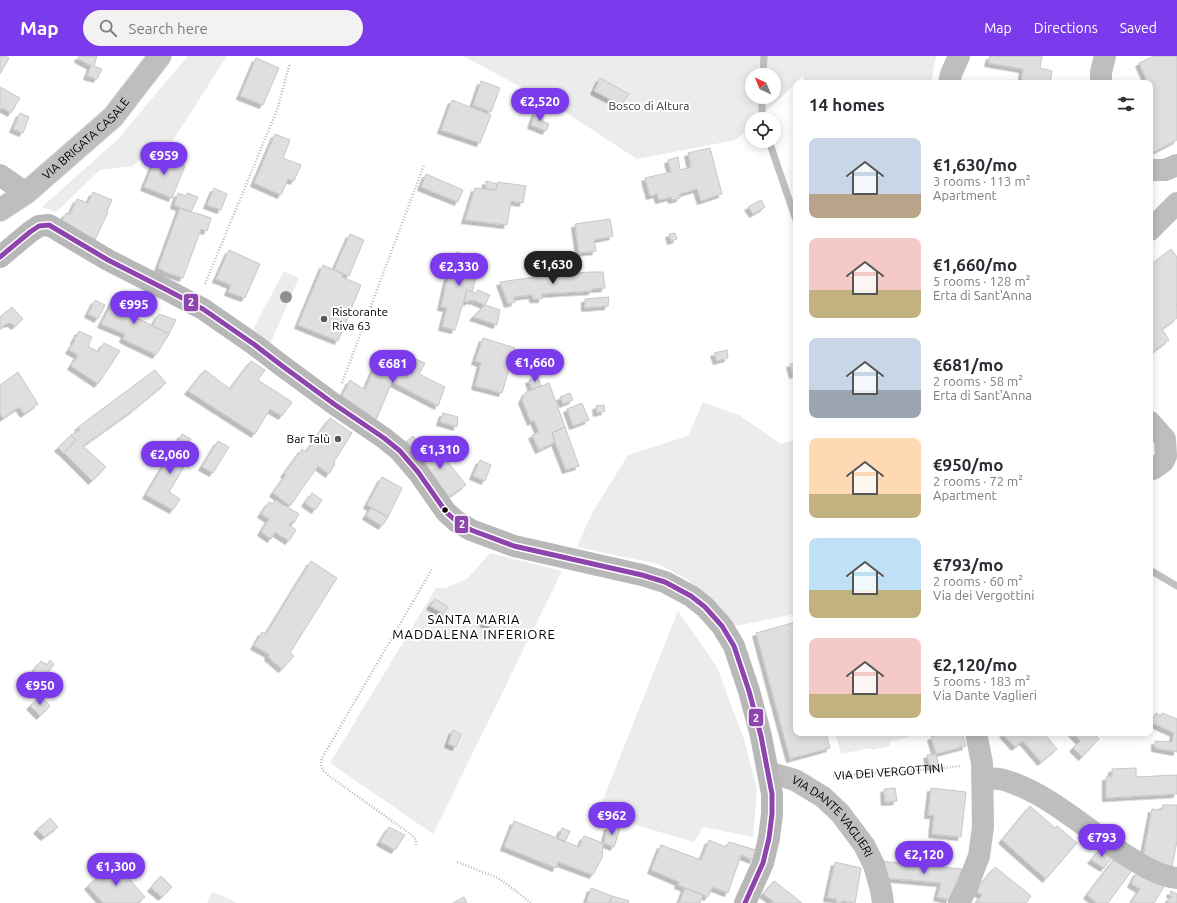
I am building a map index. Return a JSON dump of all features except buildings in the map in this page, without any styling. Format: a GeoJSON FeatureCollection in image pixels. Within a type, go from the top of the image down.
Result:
{"type":"FeatureCollection","features":[{"type":"Feature","properties":{"kind":"street","name":"VIA BRIGATA CASALE"},"geometry":{"type":"LineString","coordinates":[[0,210],[26,194],[113,117],[160,56]]}},
{"type":"Feature","properties":{"kind":"street"},"geometry":{"type":"LineString","coordinates":[[950,80],[958,56]]}},
{"type":"Feature","properties":{"kind":"street"},"geometry":{"type":"LineString","coordinates":[[1101,80],[1101,72],[1105,56]]}},
{"type":"Feature","properties":{"kind":"street"},"geometry":{"type":"LineString","coordinates":[[1153,170],[1165,170],[1177,165]]}},
{"type":"Feature","properties":{"kind":"street"},"geometry":{"type":"LineString","coordinates":[[0,174],[26,194]]}},
{"type":"Feature","properties":{"kind":"street"},"geometry":{"type":"LineString","coordinates":[[1153,227],[1177,203]]}},
{"type":"Feature","properties":{"kind":"street"},"geometry":{"type":"LineString","coordinates":[[0,257],[39,226],[49,225],[108,260],[196,305],[255,345],[334,404],[356,418],[400,451],[418,472],[446,512],[456,521],[472,530],[514,546],[635,573],[665,582],[691,596],[705,607],[722,626],[734,646],[761,736],[772,794],[772,814],[769,838],[763,863],[745,903]]}},
{"type":"Feature","properties":{"kind":"street"},"geometry":{"type":"LineString","coordinates":[[1153,425],[1165,439],[1166,456],[1163,462],[1153,469]]}},
{"type":"Feature","properties":{"kind":"street"},"geometry":{"type":"LineString","coordinates":[[959,903],[979,856],[983,827],[982,770],[976,736]]}},
{"type":"Feature","properties":{"kind":"street"},"geometry":{"type":"LineString","coordinates":[[982,770],[1003,780],[1021,786],[1062,810],[1152,871],[1172,878],[1177,878]]}},
{"type":"Feature","properties":{"kind":"street","name":"VIA DANTE VAGLIERI"},"geometry":{"type":"LineString","coordinates":[[768,772],[795,780],[823,797],[840,813],[864,845],[874,865],[883,903]]}},
{"type":"Feature","properties":{"kind":"path"},"geometry":{"type":"LineString","coordinates":[[196,305],[277,110],[290,63]]}},
{"type":"Feature","properties":{"kind":"path"},"geometry":{"type":"LineString","coordinates":[[334,404],[424,165]]}},
{"type":"Feature","properties":{"kind":"path"},"geometry":{"type":"LineString","coordinates":[[416,845],[416,840],[413,836],[329,776],[324,772],[320,765],[322,758],[432,569]]}},
{"type":"Feature","properties":{"kind":"path","name":"VIA DEI VERGOTTINI"},"geometry":{"type":"LineString","coordinates":[[830,776],[935,769],[982,770]]}},
{"type":"Feature","properties":{"kind":"path"},"geometry":{"type":"LineString","coordinates":[[457,862],[498,878],[516,890],[531,903]]}},
{"type":"Feature","properties":{"kind":"green space"},"geometry":{"type":"Polygon","coordinates":[[[188,56],[227,56],[170,145],[151,150],[133,166],[100,170],[56,212],[42,207],[116,141],[188,56]]]}},
{"type":"Feature","properties":{"kind":"green space","name":"Bosco di Altura"},"geometry":{"type":"Polygon","coordinates":[[[463,56],[936,56],[932,80],[805,80],[803,76],[799,80],[793,80],[793,86],[781,97],[781,68],[745,68],[745,104],[774,104],[765,112],[745,112],[745,132],[736,140],[637,159],[551,103],[463,56]]]}},
{"type":"Feature","properties":{"kind":"green space"},"geometry":{"type":"Polygon","coordinates":[[[284,271],[299,278],[270,344],[253,329],[284,271]]]}},
{"type":"Feature","properties":{"kind":"green space"},"geometry":{"type":"Polygon","coordinates":[[[703,402],[739,415],[781,444],[793,441],[793,615],[735,626],[714,601],[688,580],[658,564],[577,547],[591,515],[628,455],[688,436],[703,402]]]}},
{"type":"Feature","properties":{"kind":"green space"},"geometry":{"type":"Polygon","coordinates":[[[490,553],[562,571],[433,834],[330,763],[436,588],[445,588],[467,579],[490,553]]]}},
{"type":"Feature","properties":{"kind":"green space"},"geometry":{"type":"Polygon","coordinates":[[[678,611],[717,667],[745,742],[757,790],[753,837],[703,827],[694,842],[608,817],[593,825],[678,611]]]}},
{"type":"Feature","properties":{"kind":"green space"},"geometry":{"type":"Polygon","coordinates":[[[836,736],[912,736],[890,742],[890,746],[841,754],[836,736]]]}},
{"type":"Feature","properties":{"kind":"green space"},"geometry":{"type":"Polygon","coordinates":[[[212,892],[232,900],[236,903],[207,903],[212,892]]]}},
{"type":"Feature","properties":{"kind":"waterway"},"geometry":{"type":"LineString","coordinates":[[763,68],[764,56]]}},
{"type":"Feature","properties":{"kind":"waterway"},"geometry":{"type":"LineString","coordinates":[[762,104],[762,112]]}},
{"type":"Feature","properties":{"kind":"waterway"},"geometry":{"type":"LineString","coordinates":[[771,148],[793,211]]}},
{"type":"Feature","properties":{"kind":"waterway"},"geometry":{"type":"LineString","coordinates":[[1153,572],[1177,586]]}},
{"type":"Feature","properties":{"kind":"transit line","name":"2"},"geometry":{"type":"LineString","coordinates":[[0,257],[39,226],[49,225],[108,260],[203,309],[255,345],[334,404],[384,438],[400,451],[418,472],[446,512],[456,521],[471,530],[514,546],[642,575],[665,582],[691,596],[705,607],[722,626],[734,646],[749,691],[761,736],[772,794],[772,814],[769,838],[763,863],[745,903]]}},
{"type":"Feature","properties":{"kind":"place","name":"Ristorante Riva 63"},"geometry":{"type":"Point","coordinates":[324,319]}},
{"type":"Feature","properties":{"kind":"place","name":"Bar Talù"},"geometry":{"type":"Point","coordinates":[338,439]}},
{"type":"Feature","properties":{"kind":"district","name":"SANTA MARIA MADDALENA INFERIORE"},"geometry":{"type":"Point","coordinates":[474,626]}}]}
